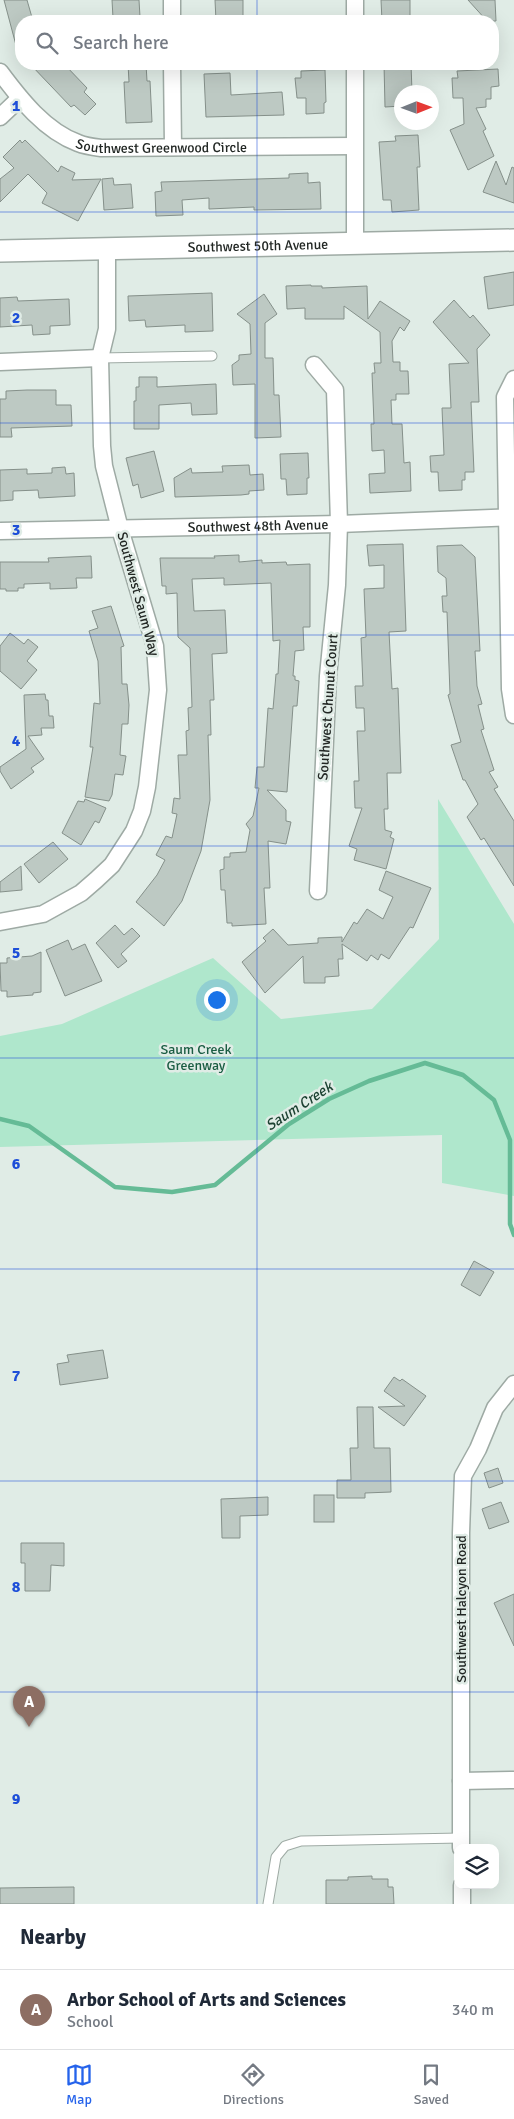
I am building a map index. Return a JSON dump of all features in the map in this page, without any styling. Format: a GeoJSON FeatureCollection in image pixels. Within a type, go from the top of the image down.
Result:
{"type":"FeatureCollection","features":[{"type":"Feature","properties":{"kind":"street"},"geometry":{"type":"LineString","coordinates":[[172,0],[172,15]]}},
{"type":"Feature","properties":{"kind":"street"},"geometry":{"type":"LineString","coordinates":[[355,0],[355,15]]}},
{"type":"Feature","properties":{"kind":"street"},"geometry":{"type":"LineString","coordinates":[[172,70],[173,147]]}},
{"type":"Feature","properties":{"kind":"street"},"geometry":{"type":"LineString","coordinates":[[355,70],[355,244]]}},
{"type":"Feature","properties":{"kind":"street","name":"Southwest Greenwood Circle"},"geometry":{"type":"LineString","coordinates":[[0,72],[19,99],[46,124],[77,143],[101,148],[354,146]]}},
{"type":"Feature","properties":{"kind":"street"},"geometry":{"type":"LineString","coordinates":[[0,117],[19,99]]}},
{"type":"Feature","properties":{"kind":"street","name":"Southwest 50th Avenue"},"geometry":{"type":"LineString","coordinates":[[0,251],[514,240]]}},
{"type":"Feature","properties":{"kind":"street","name":"Southwest Saum Way"},"geometry":{"type":"LineString","coordinates":[[0,922],[43,914],[81,894],[112,865],[129,840],[142,811],[147,787],[156,717],[157,668],[149,626],[120,529],[104,466],[102,446],[100,358],[107,330],[107,248]]}},
{"type":"Feature","properties":{"kind":"street"},"geometry":{"type":"LineString","coordinates":[[0,362],[100,358]]}},
{"type":"Feature","properties":{"kind":"street","name":"Southwest Chunut Court"},"geometry":{"type":"LineString","coordinates":[[314,365],[335,390],[339,524],[337,585],[328,676],[318,890]]}},
{"type":"Feature","properties":{"kind":"street"},"geometry":{"type":"LineString","coordinates":[[514,379],[505,397],[511,517],[510,689],[514,715]]}},
{"type":"Feature","properties":{"kind":"street","name":"Southwest 48th Avenue"},"geometry":{"type":"LineString","coordinates":[[0,531],[339,524],[511,517]]}},
{"type":"Feature","properties":{"kind":"street","name":"Southwest Halcyon Road"},"geometry":{"type":"LineString","coordinates":[[461,1843],[460,1533],[464,1476],[478,1449],[494,1408],[514,1384]]}},
{"type":"Feature","properties":{"kind":"street"},"geometry":{"type":"LineString","coordinates":[[461,1781],[514,1780]]}},
{"type":"Feature","properties":{"kind":"street"},"geometry":{"type":"LineString","coordinates":[[462,1889],[462,1904]]}},
{"type":"Feature","properties":{"kind":"lane"},"geometry":{"type":"LineString","coordinates":[[100,358],[212,356]]}},
{"type":"Feature","properties":{"kind":"lane"},"geometry":{"type":"LineString","coordinates":[[268,1904],[276,1858],[285,1846],[301,1842],[461,1843]]}},
{"type":"Feature","properties":{"kind":"green space","name":"Saum Creek Greenway"},"geometry":{"type":"Polygon","coordinates":[[[438,799],[514,924],[514,1196],[442,1183],[442,1135],[0,1147],[0,1036],[62,1024],[213,958],[281,1019],[372,1009],[439,939],[438,799]]]}},
{"type":"Feature","properties":{"kind":"building"},"geometry":{"type":"Polygon","coordinates":[[[4,0],[27,0],[31,15],[15,15],[15,41],[4,0]]]}},
{"type":"Feature","properties":{"kind":"building"},"geometry":{"type":"Polygon","coordinates":[[[112,0],[139,0],[140,15],[113,15],[112,0]]]}},
{"type":"Feature","properties":{"kind":"building"},"geometry":{"type":"Polygon","coordinates":[[[215,0],[243,0],[243,15],[216,15],[215,0]]]}},
{"type":"Feature","properties":{"kind":"building"},"geometry":{"type":"Polygon","coordinates":[[[381,0],[410,0],[410,15],[382,15],[381,0]]]}},
{"type":"Feature","properties":{"kind":"building"},"geometry":{"type":"Polygon","coordinates":[[[468,0],[495,0],[496,15],[482,15],[468,0]]]}},
{"type":"Feature","properties":{"kind":"building"},"geometry":{"type":"Polygon","coordinates":[[[36,70],[70,70],[87,88],[84,92],[96,104],[85,115],[74,105],[71,107],[36,70]]]}},
{"type":"Feature","properties":{"kind":"building"},"geometry":{"type":"Polygon","coordinates":[[[128,70],[146,70],[147,81],[150,81],[152,122],[126,123],[124,82],[129,82],[128,70]]]}},
{"type":"Feature","properties":{"kind":"building"},"geometry":{"type":"Polygon","coordinates":[[[325,70],[326,102],[324,103],[324,113],[306,114],[306,98],[297,98],[295,78],[301,78],[301,71],[325,70]]]}},
{"type":"Feature","properties":{"kind":"building"},"geometry":{"type":"Polygon","coordinates":[[[384,70],[411,70],[412,85],[394,85],[394,106],[385,107],[384,70]]]}},
{"type":"Feature","properties":{"kind":"building"},"geometry":{"type":"Polygon","coordinates":[[[498,70],[499,86],[491,87],[491,99],[486,99],[486,107],[476,108],[486,129],[483,131],[494,156],[468,170],[450,130],[464,124],[463,98],[453,98],[452,78],[458,78],[457,71],[498,70]]]}},
{"type":"Feature","properties":{"kind":"building"},"geometry":{"type":"Polygon","coordinates":[[[230,73],[231,95],[282,92],[284,115],[206,117],[204,74],[230,73]]]}},
{"type":"Feature","properties":{"kind":"building"},"geometry":{"type":"Polygon","coordinates":[[[418,135],[420,167],[417,167],[419,210],[392,212],[391,200],[383,200],[379,142],[396,141],[395,136],[418,135]]]}},
{"type":"Feature","properties":{"kind":"building"},"geometry":{"type":"Polygon","coordinates":[[[20,140],[22,143],[25,140],[58,172],[61,166],[75,173],[72,180],[101,179],[78,221],[42,203],[47,193],[28,174],[0,202],[0,179],[14,168],[3,157],[20,140]]]}},
{"type":"Feature","properties":{"kind":"building"},"geometry":{"type":"Polygon","coordinates":[[[496,161],[506,185],[512,167],[514,168],[514,203],[483,192],[496,161]]]}},
{"type":"Feature","properties":{"kind":"building"},"geometry":{"type":"Polygon","coordinates":[[[308,173],[308,183],[320,182],[321,209],[254,210],[254,207],[209,209],[209,198],[182,200],[183,215],[156,216],[155,192],[162,191],[161,182],[289,178],[289,174],[308,173]]]}},
{"type":"Feature","properties":{"kind":"building"},"geometry":{"type":"Polygon","coordinates":[[[113,178],[114,185],[131,184],[133,208],[104,210],[102,179],[113,178]]]}},
{"type":"Feature","properties":{"kind":"building"},"geometry":{"type":"Polygon","coordinates":[[[514,272],[514,305],[488,309],[484,277],[514,272]]]}},
{"type":"Feature","properties":{"kind":"building"},"geometry":{"type":"Polygon","coordinates":[[[286,286],[322,286],[322,288],[367,286],[368,319],[380,301],[410,321],[404,331],[400,327],[392,341],[393,362],[400,362],[400,371],[408,371],[409,394],[396,394],[396,400],[391,400],[392,424],[402,424],[404,463],[410,462],[411,491],[370,493],[369,474],[385,473],[384,450],[372,451],[371,424],[374,424],[372,373],[375,373],[374,363],[381,363],[380,332],[344,306],[344,319],[305,319],[305,308],[287,309],[286,286]]]}},
{"type":"Feature","properties":{"kind":"building"},"geometry":{"type":"Polygon","coordinates":[[[212,293],[213,331],[185,332],[185,325],[146,327],[145,320],[129,321],[128,296],[212,293]]]}},
{"type":"Feature","properties":{"kind":"building"},"geometry":{"type":"Polygon","coordinates":[[[264,294],[277,314],[265,323],[265,358],[273,358],[274,395],[279,395],[281,437],[255,438],[255,384],[233,385],[232,365],[239,360],[239,355],[251,354],[250,324],[237,314],[264,294]]]}},
{"type":"Feature","properties":{"kind":"building"},"geometry":{"type":"Polygon","coordinates":[[[17,297],[18,301],[69,299],[70,325],[50,326],[50,334],[33,335],[32,325],[0,327],[0,298],[17,297]]]}},
{"type":"Feature","properties":{"kind":"building"},"geometry":{"type":"Polygon","coordinates":[[[454,300],[470,318],[473,315],[490,335],[477,349],[479,402],[471,402],[474,472],[465,472],[465,480],[462,480],[462,490],[439,491],[438,472],[431,472],[430,456],[444,455],[442,408],[451,408],[449,364],[469,363],[433,322],[454,300]]]}},
{"type":"Feature","properties":{"kind":"building"},"geometry":{"type":"Polygon","coordinates":[[[139,377],[157,377],[157,387],[216,384],[217,414],[192,415],[191,403],[159,405],[159,429],[134,429],[134,401],[136,401],[136,387],[139,387],[139,377]]]}},
{"type":"Feature","properties":{"kind":"building"},"geometry":{"type":"Polygon","coordinates":[[[56,390],[56,405],[71,405],[72,426],[11,428],[12,437],[0,437],[0,399],[6,399],[6,391],[56,390]]]}},
{"type":"Feature","properties":{"kind":"building"},"geometry":{"type":"Polygon","coordinates":[[[154,451],[164,491],[141,498],[138,484],[133,486],[126,458],[154,451]]]}},
{"type":"Feature","properties":{"kind":"building"},"geometry":{"type":"Polygon","coordinates":[[[308,453],[309,478],[307,478],[307,494],[287,495],[286,479],[281,479],[280,454],[308,453]]]}},
{"type":"Feature","properties":{"kind":"building"},"geometry":{"type":"Polygon","coordinates":[[[249,465],[250,475],[263,474],[264,490],[249,491],[249,494],[241,495],[175,497],[174,478],[191,468],[192,473],[223,472],[222,466],[249,465]]]}},
{"type":"Feature","properties":{"kind":"building"},"geometry":{"type":"Polygon","coordinates":[[[65,467],[66,474],[74,473],[75,496],[39,498],[38,490],[13,491],[13,500],[0,501],[0,470],[27,469],[27,474],[52,473],[52,468],[65,467]]]}},
{"type":"Feature","properties":{"kind":"building"},"geometry":{"type":"Polygon","coordinates":[[[403,544],[406,631],[389,632],[392,689],[398,688],[401,773],[387,773],[388,809],[384,809],[385,830],[392,832],[390,837],[394,839],[386,869],[354,860],[357,849],[349,846],[362,808],[355,808],[354,781],[359,781],[357,731],[365,731],[364,708],[356,708],[355,686],[363,686],[361,638],[366,637],[364,589],[384,588],[384,565],[369,566],[367,545],[403,544]]]}},
{"type":"Feature","properties":{"kind":"building"},"geometry":{"type":"Polygon","coordinates":[[[462,545],[475,557],[480,651],[475,651],[477,686],[482,704],[478,705],[484,729],[481,730],[494,770],[489,772],[498,787],[494,789],[514,821],[514,886],[484,838],[481,840],[467,817],[478,804],[465,780],[463,780],[451,745],[461,742],[448,695],[450,694],[447,612],[443,612],[442,596],[447,596],[446,578],[438,572],[437,546],[462,545]]]}},
{"type":"Feature","properties":{"kind":"building"},"geometry":{"type":"Polygon","coordinates":[[[239,555],[239,562],[262,560],[262,563],[310,564],[310,627],[303,627],[304,650],[295,651],[293,676],[295,676],[295,680],[299,681],[297,706],[293,706],[287,792],[267,790],[286,810],[286,821],[291,822],[286,844],[268,841],[270,888],[264,888],[266,924],[232,926],[232,923],[227,923],[225,890],[221,890],[220,870],[224,869],[224,857],[230,857],[230,853],[246,852],[250,830],[246,824],[253,816],[259,788],[255,788],[257,767],[264,767],[268,708],[273,709],[280,640],[273,641],[271,583],[224,585],[224,578],[192,579],[194,611],[225,610],[227,653],[212,654],[214,700],[210,700],[211,735],[208,735],[210,800],[201,851],[182,901],[164,926],[136,902],[157,875],[165,860],[156,855],[166,836],[172,838],[177,814],[172,813],[174,798],[180,799],[178,755],[187,755],[186,731],[189,730],[188,708],[192,707],[190,648],[178,637],[177,593],[166,594],[166,586],[162,586],[160,558],[215,558],[214,556],[239,555]]]}},
{"type":"Feature","properties":{"kind":"building"},"geometry":{"type":"Polygon","coordinates":[[[91,556],[92,578],[76,578],[77,588],[50,589],[50,583],[24,584],[24,588],[18,588],[18,591],[0,589],[0,562],[49,562],[48,558],[91,556]]]}},
{"type":"Feature","properties":{"kind":"building"},"geometry":{"type":"Polygon","coordinates":[[[111,606],[124,646],[121,647],[122,684],[127,684],[129,705],[128,724],[122,724],[120,755],[126,756],[123,775],[115,774],[112,795],[109,801],[85,797],[93,747],[90,747],[94,703],[100,704],[98,661],[89,631],[98,628],[92,611],[111,606]]]}},
{"type":"Feature","properties":{"kind":"building"},"geometry":{"type":"Polygon","coordinates":[[[10,633],[24,644],[28,639],[38,647],[27,661],[37,670],[21,689],[0,671],[0,646],[10,633]]]}},
{"type":"Feature","properties":{"kind":"building"},"geometry":{"type":"Polygon","coordinates":[[[45,694],[46,700],[48,700],[49,716],[53,716],[54,728],[41,728],[42,735],[28,736],[44,759],[31,768],[34,772],[11,789],[0,771],[0,767],[26,749],[24,695],[45,694]]]}},
{"type":"Feature","properties":{"kind":"building"},"geometry":{"type":"Polygon","coordinates":[[[85,799],[106,808],[99,823],[95,821],[81,845],[62,833],[78,801],[84,802],[85,799]]]}},
{"type":"Feature","properties":{"kind":"building"},"geometry":{"type":"Polygon","coordinates":[[[53,842],[68,859],[39,883],[24,864],[53,842]]]}},
{"type":"Feature","properties":{"kind":"building"},"geometry":{"type":"Polygon","coordinates":[[[21,866],[22,890],[0,892],[0,882],[21,866]]]}},
{"type":"Feature","properties":{"kind":"building"},"geometry":{"type":"Polygon","coordinates":[[[386,871],[431,888],[413,928],[410,927],[389,959],[381,954],[378,960],[371,955],[367,961],[342,944],[343,959],[338,959],[339,976],[325,977],[325,983],[304,983],[303,956],[265,993],[242,962],[266,941],[263,938],[273,929],[288,945],[318,943],[318,938],[342,937],[342,942],[354,922],[357,924],[367,909],[383,919],[393,897],[379,890],[386,871]]]}},
{"type":"Feature","properties":{"kind":"building"},"geometry":{"type":"Polygon","coordinates":[[[115,925],[124,935],[132,928],[140,936],[121,954],[127,961],[118,968],[96,943],[115,925]]]}},
{"type":"Feature","properties":{"kind":"building"},"geometry":{"type":"Polygon","coordinates":[[[68,940],[72,950],[85,944],[102,981],[65,996],[46,950],[68,940]]]}},
{"type":"Feature","properties":{"kind":"building"},"geometry":{"type":"Polygon","coordinates":[[[41,952],[41,992],[33,993],[33,995],[7,997],[7,991],[1,991],[0,963],[7,963],[7,958],[32,956],[41,952]]]}},
{"type":"Feature","properties":{"kind":"building"},"geometry":{"type":"Polygon","coordinates":[[[474,1261],[494,1272],[480,1296],[461,1285],[474,1261]]]}},
{"type":"Feature","properties":{"kind":"building"},"geometry":{"type":"Polygon","coordinates":[[[103,1350],[108,1378],[60,1385],[57,1364],[69,1362],[67,1355],[103,1350]]]}},
{"type":"Feature","properties":{"kind":"building"},"geometry":{"type":"Polygon","coordinates":[[[394,1377],[400,1381],[402,1379],[426,1396],[404,1426],[378,1407],[405,1406],[384,1391],[394,1377]]]}},
{"type":"Feature","properties":{"kind":"building"},"geometry":{"type":"Polygon","coordinates":[[[357,1407],[373,1407],[374,1448],[390,1448],[391,1492],[365,1493],[365,1498],[337,1498],[337,1480],[351,1480],[350,1448],[358,1448],[357,1407]]]}},
{"type":"Feature","properties":{"kind":"building"},"geometry":{"type":"Polygon","coordinates":[[[498,1468],[503,1483],[489,1488],[484,1473],[498,1468]]]}},
{"type":"Feature","properties":{"kind":"building"},"geometry":{"type":"Polygon","coordinates":[[[314,1495],[334,1495],[334,1522],[314,1522],[314,1495]]]}},
{"type":"Feature","properties":{"kind":"building"},"geometry":{"type":"Polygon","coordinates":[[[268,1497],[268,1515],[240,1516],[240,1538],[222,1538],[221,1499],[268,1497]]]}},
{"type":"Feature","properties":{"kind":"building"},"geometry":{"type":"Polygon","coordinates":[[[501,1502],[509,1522],[489,1529],[482,1509],[501,1502]]]}},
{"type":"Feature","properties":{"kind":"building"},"geometry":{"type":"Polygon","coordinates":[[[21,1543],[64,1543],[64,1566],[51,1565],[50,1591],[25,1591],[25,1563],[21,1563],[21,1543]]]}},
{"type":"Feature","properties":{"kind":"building"},"geometry":{"type":"Polygon","coordinates":[[[514,1594],[514,1646],[494,1603],[514,1594]]]}},
{"type":"Feature","properties":{"kind":"building"},"geometry":{"type":"Polygon","coordinates":[[[372,1876],[372,1879],[388,1879],[388,1887],[393,1887],[394,1904],[326,1904],[326,1880],[348,1880],[348,1877],[372,1876]]]}},
{"type":"Feature","properties":{"kind":"building"},"geometry":{"type":"Polygon","coordinates":[[[74,1887],[74,1904],[0,1904],[0,1888],[74,1887]]]}},
{"type":"Feature","properties":{"kind":"waterway","name":"Saum Creek"},"geometry":{"type":"LineString","coordinates":[[0,1119],[29,1126],[115,1187],[172,1192],[215,1185],[289,1124],[329,1099],[369,1081],[425,1063],[463,1075],[494,1100],[510,1140],[510,1224],[514,1235]]}},
{"type":"Feature","properties":{"kind":"place","name":"Arbor School of Arts and Sciences"},"geometry":{"type":"Point","coordinates":[29,1727]}}]}
